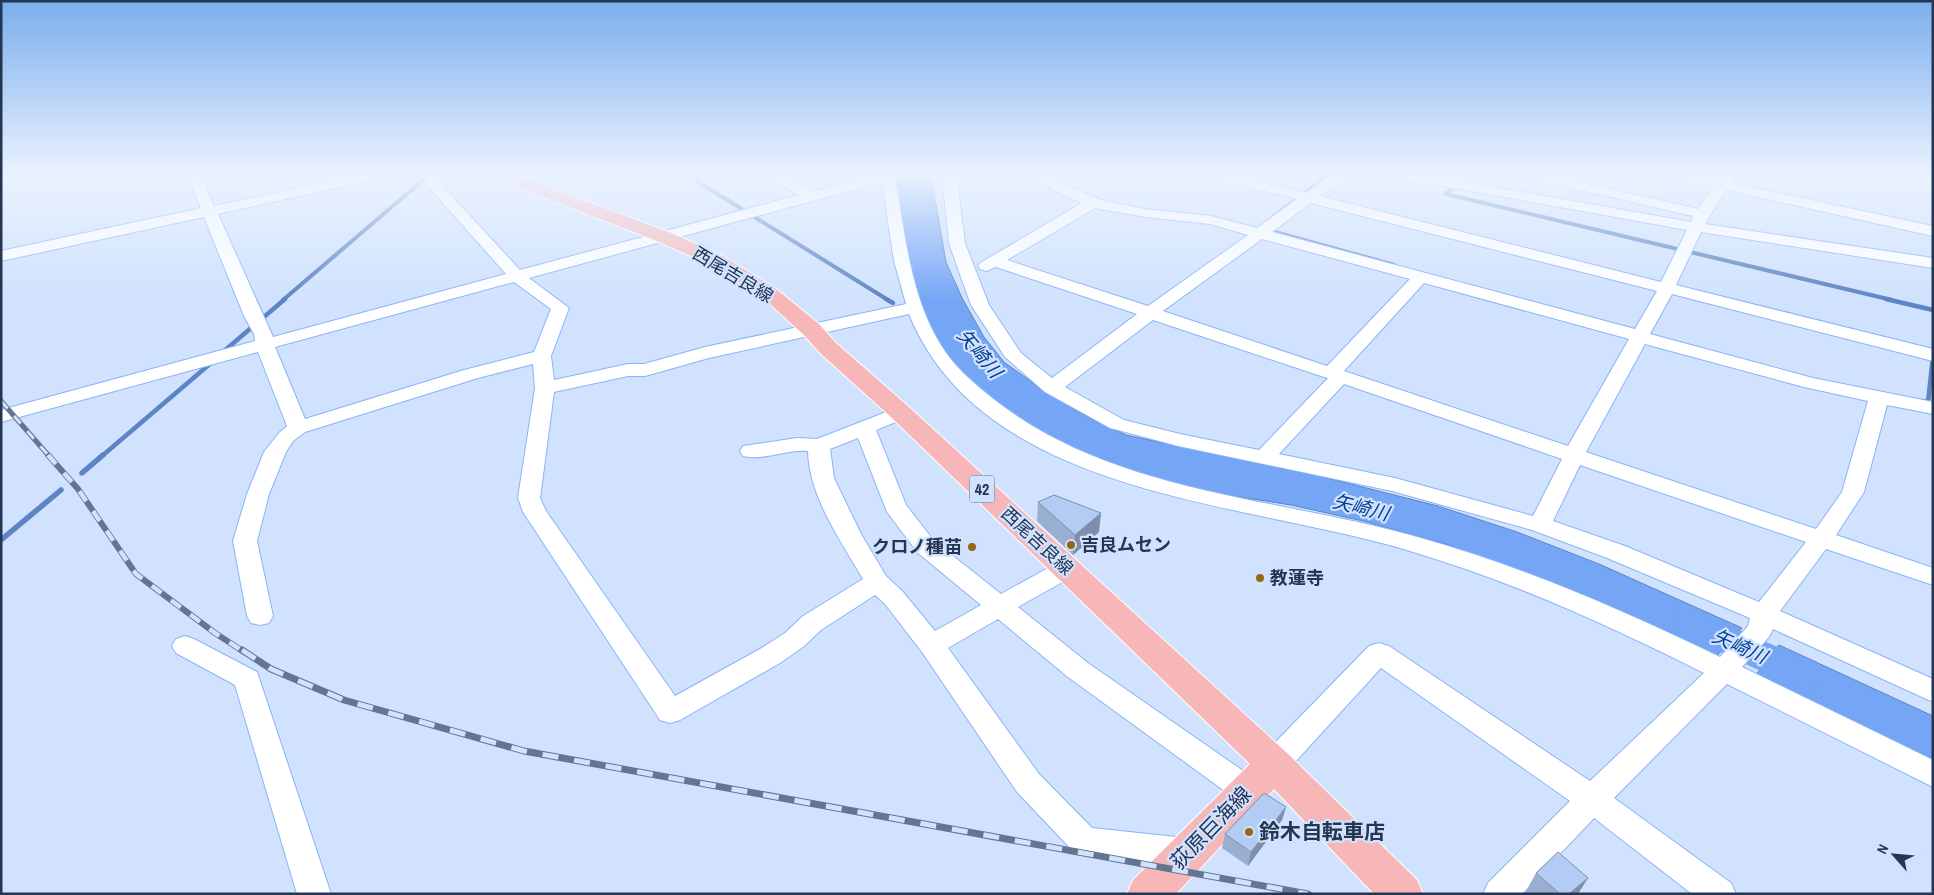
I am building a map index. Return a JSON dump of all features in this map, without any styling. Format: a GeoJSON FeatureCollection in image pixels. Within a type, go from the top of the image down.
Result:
{"type":"FeatureCollection","features":[{"type":"Feature","properties":{"kind":"main road","name":"西尾吉良線"},"geometry":{"type":"LineString","coordinates":[[612,217],[716,260],[768,292],[811,329],[828,348],[901,413],[1274,764],[1402,894]]}},
{"type":"Feature","properties":{"kind":"main road","name":"荻原巨海線"},"geometry":{"type":"LineString","coordinates":[[1148,894],[1274,764]]}},
{"type":"Feature","properties":{"kind":"street"},"geometry":{"type":"LineString","coordinates":[[1,256],[187,217]]}},
{"type":"Feature","properties":{"kind":"street"},"geometry":{"type":"LineString","coordinates":[[212,217],[253,316],[258,343],[298,428]]}},
{"type":"Feature","properties":{"kind":"street"},"geometry":{"type":"LineString","coordinates":[[463,217],[516,276],[560,308],[542,356],[545,388],[529,498],[535,512],[670,712],[770,656],[794,640],[812,623],[877,582]]}},
{"type":"Feature","properties":{"kind":"street"},"geometry":{"type":"LineString","coordinates":[[1,416],[195,363],[258,343],[737,217]]}},
{"type":"Feature","properties":{"kind":"street"},"geometry":{"type":"LineString","coordinates":[[896,217],[904,266],[914,308],[933,348],[964,385],[989,407],[1022,429],[1058,448],[1102,467],[1153,485],[1364,530],[1470,562],[1727,666],[1933,774]]}},
{"type":"Feature","properties":{"kind":"street"},"geometry":{"type":"LineString","coordinates":[[954,217],[957,243],[980,305],[1014,357],[1052,388],[1117,424],[1178,440],[1395,485],[1540,524],[1616,552],[1762,622],[1933,690]]}},
{"type":"Feature","properties":{"kind":"street"},"geometry":{"type":"LineString","coordinates":[[968,275],[994,262],[1069,217]]}},
{"type":"Feature","properties":{"kind":"street"},"geometry":{"type":"LineString","coordinates":[[1185,217],[1211,220],[1262,232],[1811,383],[1933,408]]}},
{"type":"Feature","properties":{"kind":"street"},"geometry":{"type":"LineString","coordinates":[[1052,388],[1150,313],[1282,217]]}},
{"type":"Feature","properties":{"kind":"street"},"geometry":{"type":"LineString","coordinates":[[1380,217],[1933,356]]}},
{"type":"Feature","properties":{"kind":"street"},"geometry":{"type":"LineString","coordinates":[[1671,217],[1933,263]]}},
{"type":"Feature","properties":{"kind":"street"},"geometry":{"type":"LineString","coordinates":[[1684,217],[1699,221]]}},
{"type":"Feature","properties":{"kind":"street"},"geometry":{"type":"LineString","coordinates":[[1540,524],[1574,455],[1641,336],[1702,217]]}},
{"type":"Feature","properties":{"kind":"street"},"geometry":{"type":"LineString","coordinates":[[1876,217],[1933,231]]}},
{"type":"Feature","properties":{"kind":"street"},"geometry":{"type":"LineString","coordinates":[[994,262],[1933,576]]}},
{"type":"Feature","properties":{"kind":"street"},"geometry":{"type":"LineString","coordinates":[[1265,457],[1422,277]]}},
{"type":"Feature","properties":{"kind":"street"},"geometry":{"type":"LineString","coordinates":[[545,388],[628,370],[645,370],[706,353],[914,308]]}},
{"type":"Feature","properties":{"kind":"street"},"geometry":{"type":"LineString","coordinates":[[260,616],[245,541],[258,494],[275,452],[286,437],[298,428],[471,374],[542,356]]}},
{"type":"Feature","properties":{"kind":"street"},"geometry":{"type":"LineString","coordinates":[[1500,894],[1592,799],[1727,666],[1762,622],[1853,492],[1879,398]]}},
{"type":"Feature","properties":{"kind":"street"},"geometry":{"type":"LineString","coordinates":[[752,451],[797,444],[819,446],[901,413]]}},
{"type":"Feature","properties":{"kind":"street"},"geometry":{"type":"LineString","coordinates":[[865,428],[895,507],[926,547],[1078,670],[1248,790]]}},
{"type":"Feature","properties":{"kind":"street"},"geometry":{"type":"LineString","coordinates":[[819,446],[817,456],[835,508],[877,582],[894,598],[931,645],[1028,783],[1084,841],[1186,853]]}},
{"type":"Feature","properties":{"kind":"street"},"geometry":{"type":"LineString","coordinates":[[931,645],[1000,608],[1066,569]]}},
{"type":"Feature","properties":{"kind":"street"},"geometry":{"type":"LineString","coordinates":[[185,646],[247,679],[314,894]]}},
{"type":"Feature","properties":{"kind":"street"},"geometry":{"type":"LineString","coordinates":[[1274,764],[1379,652],[1592,799],[1720,894]]}},
{"type":"Feature","properties":{"kind":"water"},"geometry":{"type":"Polygon","coordinates":[[[900,217],[938,217],[946,262],[962,298],[984,337],[1004,362],[1047,393],[1092,419],[1126,435],[1319,476],[1438,506],[1517,532],[1599,564],[1742,628],[1716,657],[1569,592],[1446,544],[1363,521],[1291,505],[1184,488],[1125,468],[1045,437],[989,401],[950,365],[933,341],[915,292],[900,217]]]}},
{"type":"Feature","properties":{"kind":"water"},"geometry":{"type":"Polygon","coordinates":[[[1779,645],[1933,716],[1933,759],[1755,676],[1779,645]]]}},
{"type":"Feature","properties":{"kind":"building"},"geometry":{"type":"Polygon","coordinates":[[[1054,495],[1101,513],[1075,535],[1038,502],[1054,495]]]}},
{"type":"Feature","properties":{"kind":"building","name":"鈴木自転車店"},"geometry":{"type":"Polygon","coordinates":[[[1264,793],[1286,807],[1251,852],[1225,834],[1264,793]]]}},
{"type":"Feature","properties":{"kind":"building"},"geometry":{"type":"Polygon","coordinates":[[[1558,852],[1588,878],[1569,894],[1560,894],[1536,873],[1558,852]]]}},
{"type":"Feature","properties":{"kind":"waterway"},"geometry":{"type":"LineString","coordinates":[[283,300],[380,217]]}},
{"type":"Feature","properties":{"kind":"waterway"},"geometry":{"type":"LineString","coordinates":[[754,217],[888,300]]}},
{"type":"Feature","properties":{"kind":"waterway"},"geometry":{"type":"LineString","coordinates":[[1542,217],[1892,300]]}},
{"type":"Feature","properties":{"kind":"waterway"},"geometry":{"type":"LineString","coordinates":[[1268,230],[1394,265]]}},
{"type":"Feature","properties":{"kind":"waterway"},"geometry":{"type":"LineString","coordinates":[[223,352],[285,299]]}},
{"type":"Feature","properties":{"kind":"waterway"},"geometry":{"type":"LineString","coordinates":[[886,299],[893,303]]}},
{"type":"Feature","properties":{"kind":"waterway"},"geometry":{"type":"LineString","coordinates":[[1886,299],[1933,310]]}},
{"type":"Feature","properties":{"kind":"waterway"},"geometry":{"type":"LineString","coordinates":[[1923,401],[1928,402],[1933,356]]}},
{"type":"Feature","properties":{"kind":"waterway"},"geometry":{"type":"LineString","coordinates":[[102,456],[211,363]]}},
{"type":"Feature","properties":{"kind":"waterway"},"geometry":{"type":"LineString","coordinates":[[82,473],[103,455]]}},
{"type":"Feature","properties":{"kind":"waterway"},"geometry":{"type":"LineString","coordinates":[[1,540],[61,490]]}},
{"type":"Feature","properties":{"kind":"waterway","name":"矢崎川"},"geometry":{"type":"LineString","coordinates":[[1692,624],[1805,675]]}},
{"type":"Feature","properties":{"kind":"railway"},"geometry":{"type":"LineString","coordinates":[[1,401],[49,456]]}},
{"type":"Feature","properties":{"kind":"railway"},"geometry":{"type":"LineString","coordinates":[[48,455],[78,489],[136,574],[215,633],[244,652]]}},
{"type":"Feature","properties":{"kind":"railway"},"geometry":{"type":"LineString","coordinates":[[242,650],[271,669],[344,700],[524,751],[1308,894]]}},
{"type":"Feature","properties":{"kind":"place","name":"吉良ムセン"},"geometry":{"type":"Point","coordinates":[1071,545]}},
{"type":"Feature","properties":{"kind":"place","name":"クロノ種苗"},"geometry":{"type":"Point","coordinates":[972,547]}},
{"type":"Feature","properties":{"kind":"place","name":"教蓮寺"},"geometry":{"type":"Point","coordinates":[1260,578]}},
{"type":"Feature","properties":{"kind":"place","name":"鈴木自転車店"},"geometry":{"type":"Point","coordinates":[1249,832]}}]}
